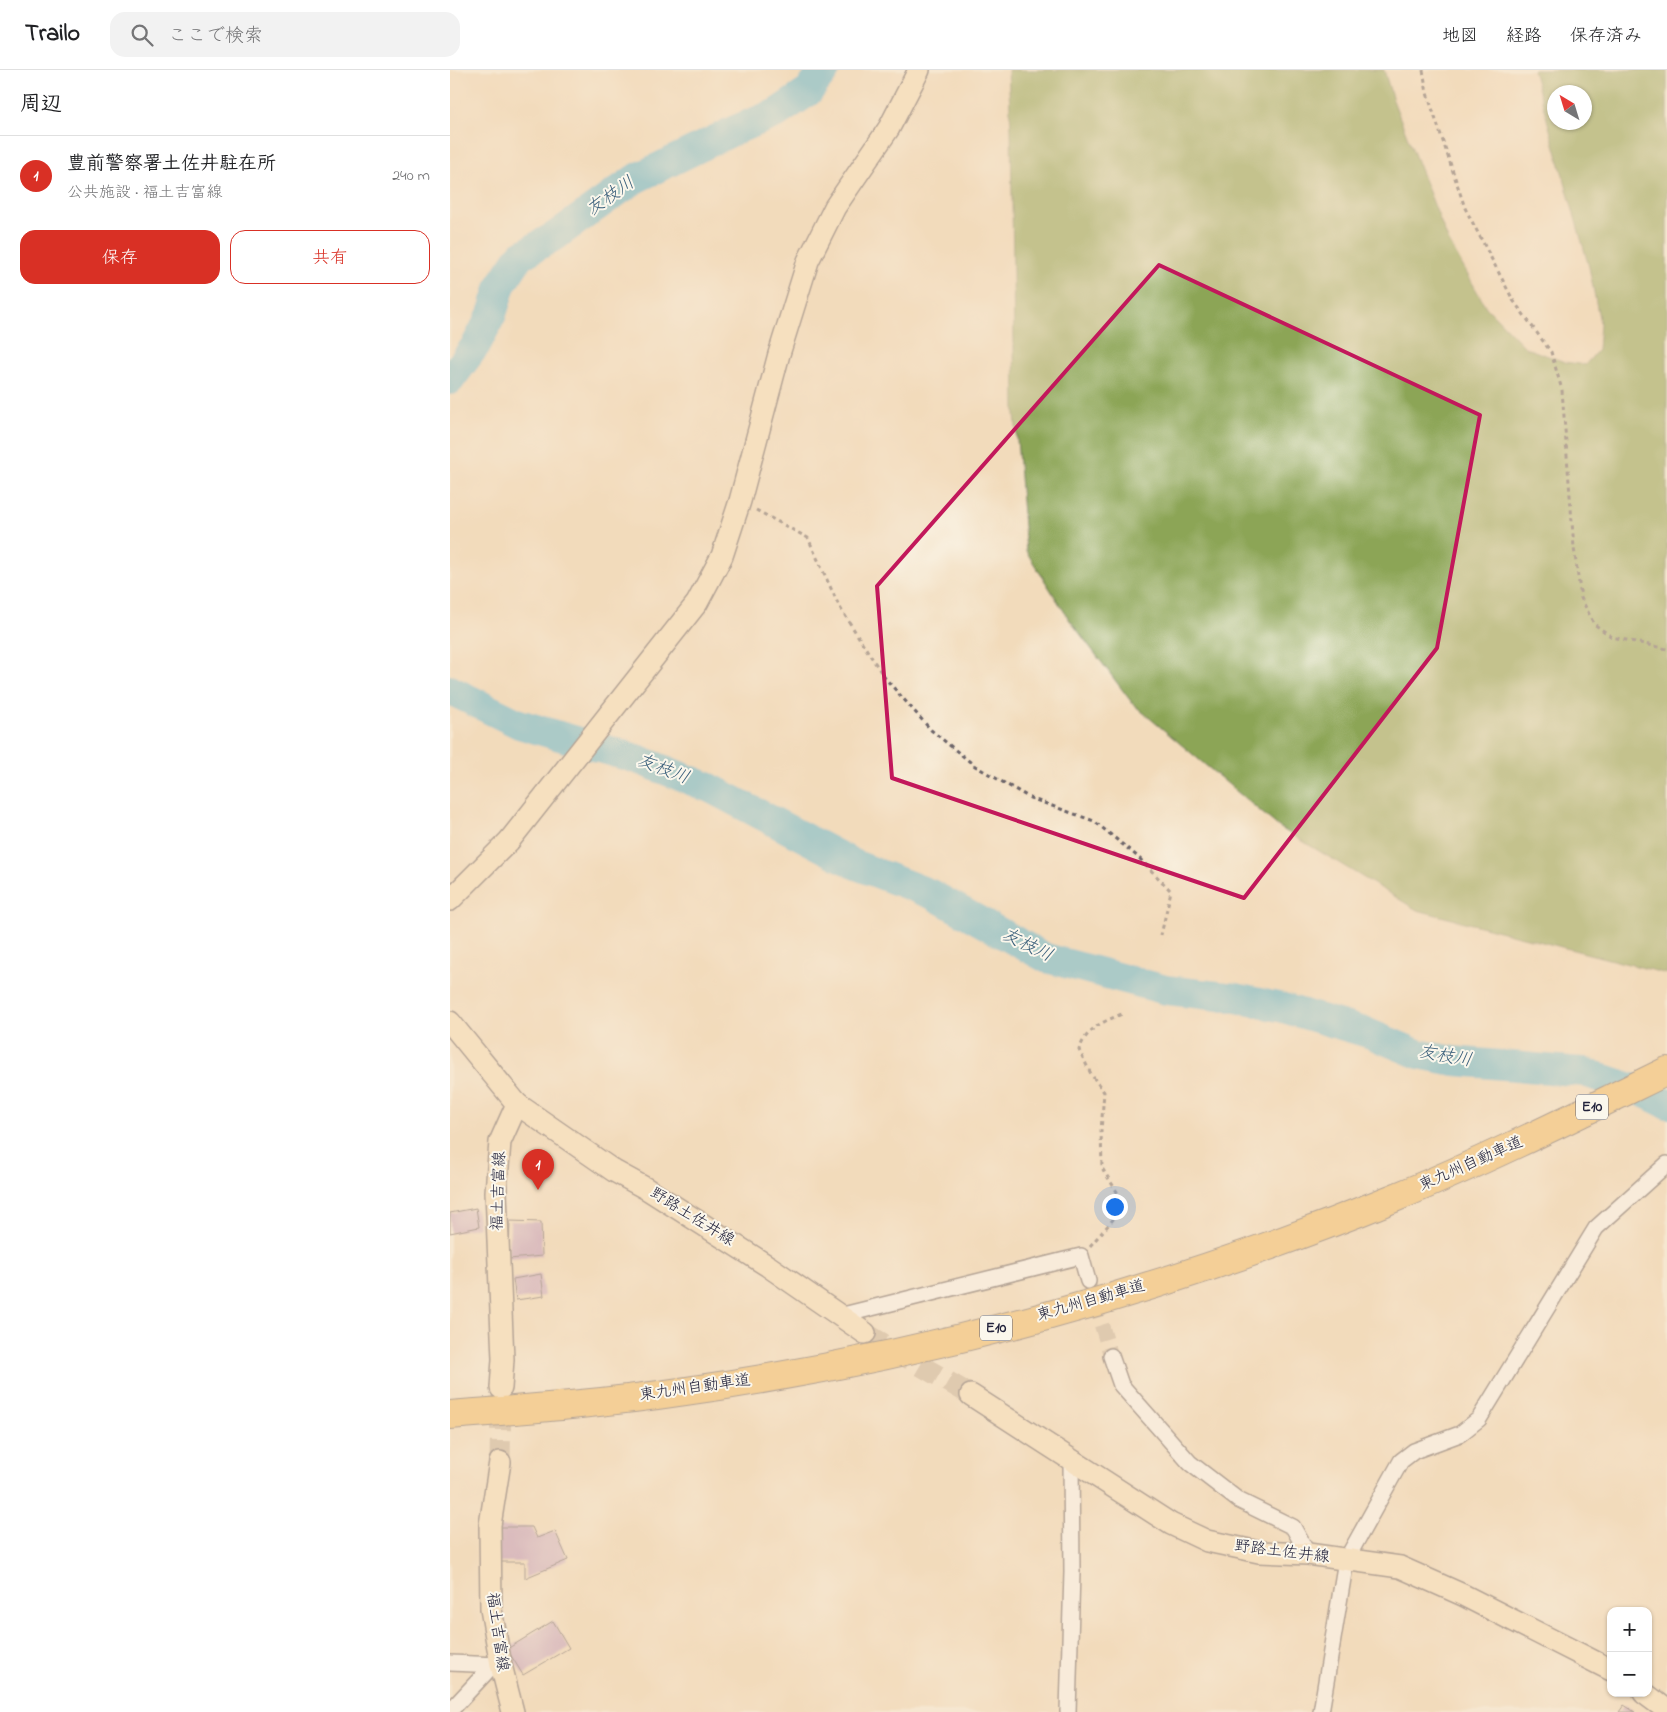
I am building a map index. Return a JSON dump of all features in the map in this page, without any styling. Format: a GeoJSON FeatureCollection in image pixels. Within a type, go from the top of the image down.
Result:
{"type":"FeatureCollection","features":[{"type":"Feature","properties":{"kind":"highway","name":"東九州自動車道"},"geometry":{"type":"LineString","coordinates":[[450,1415],[563,1406],[686,1391],[827,1368],[949,1341],[1129,1292],[1261,1248],[1394,1198],[1518,1144],[1667,1071]]}},
{"type":"Feature","properties":{"kind":"main road"},"geometry":{"type":"LineString","coordinates":[[450,900],[457,896],[509,841],[697,602],[722,556],[740,501],[779,354],[808,261],[835,207],[889,128],[918,70]]}},
{"type":"Feature","properties":{"kind":"main road"},"geometry":{"type":"LineString","coordinates":[[450,1022],[517,1104]]}},
{"type":"Feature","properties":{"kind":"main road","name":"野路土佐井線"},"geometry":{"type":"LineString","coordinates":[[517,1104],[597,1160],[768,1266],[865,1333]]}},
{"type":"Feature","properties":{"kind":"main road","name":"福土吉富線"},"geometry":{"type":"LineString","coordinates":[[501,1388],[503,1359],[496,1192],[500,1142],[517,1104]]}},
{"type":"Feature","properties":{"kind":"main road","name":"野路土佐井線"},"geometry":{"type":"LineString","coordinates":[[970,1395],[1071,1462],[1171,1524],[1207,1541],[1259,1552],[1308,1554],[1400,1567],[1463,1595],[1607,1668]]}},
{"type":"Feature","properties":{"kind":"main road","name":"福土吉富線"},"geometry":{"type":"LineString","coordinates":[[500,1462],[490,1534],[490,1609],[497,1665],[513,1712]]}},
{"type":"Feature","properties":{"kind":"main road"},"geometry":{"type":"LineString","coordinates":[[1649,1697],[1667,1710]]}},
{"type":"Feature","properties":{"kind":"street"},"geometry":{"type":"LineString","coordinates":[[1321,1712],[1346,1560],[1401,1461],[1414,1451],[1460,1434],[1479,1419],[1596,1228],[1667,1164]]}},
{"type":"Feature","properties":{"kind":"street"},"geometry":{"type":"LineString","coordinates":[[839,1316],[1081,1256],[1088,1281]]}},
{"type":"Feature","properties":{"kind":"street"},"geometry":{"type":"LineString","coordinates":[[1111,1356],[1121,1385],[1190,1463],[1238,1500],[1293,1527],[1308,1554]]}},
{"type":"Feature","properties":{"kind":"street"},"geometry":{"type":"LineString","coordinates":[[1068,1712],[1072,1572],[1071,1462]]}},
{"type":"Feature","properties":{"kind":"street"},"geometry":{"type":"LineString","coordinates":[[450,1663],[497,1665]]}},
{"type":"Feature","properties":{"kind":"street"},"geometry":{"type":"LineString","coordinates":[[450,1711],[497,1665]]}},
{"type":"Feature","properties":{"kind":"path"},"geometry":{"type":"LineString","coordinates":[[1422,70],[1427,93],[1465,208],[1512,300],[1551,352],[1562,390],[1574,548],[1581,598],[1594,624],[1612,637],[1667,649]]}},
{"type":"Feature","properties":{"kind":"path"},"geometry":{"type":"LineString","coordinates":[[740,501],[808,538],[839,606],[884,677],[931,730],[975,766],[1030,798],[1094,821],[1138,857],[1171,891],[1161,935]]}},
{"type":"Feature","properties":{"kind":"path"},"geometry":{"type":"LineString","coordinates":[[1081,1256],[1117,1215],[1119,1195],[1102,1168],[1101,1131],[1104,1092],[1091,1074],[1079,1050],[1084,1037],[1097,1024],[1122,1014]]}},
{"type":"Feature","properties":{"kind":"highlighted area"},"geometry":{"type":"Polygon","coordinates":[[[1159,265],[1480,415],[1437,648],[1244,898],[892,778],[877,586],[1159,265]]]}},
{"type":"Feature","properties":{"kind":"green space"},"geometry":{"type":"Polygon","coordinates":[[[1008,70],[1384,70],[1393,100],[1448,240],[1486,307],[1526,348],[1565,362],[1585,365],[1598,350],[1600,323],[1589,267],[1550,130],[1592,130],[1592,85],[1547,85],[1547,119],[1533,70],[1667,70],[1667,974],[1417,910],[1279,827],[1133,704],[1069,619],[1026,551],[1015,414],[1011,130],[1008,70]]]}},
{"type":"Feature","properties":{"kind":"building"},"geometry":{"type":"Polygon","coordinates":[[[476,1208],[479,1227],[450,1233],[450,1213],[476,1208]]]}},
{"type":"Feature","properties":{"kind":"building"},"geometry":{"type":"Polygon","coordinates":[[[510,1221],[541,1222],[542,1256],[509,1259],[510,1221]]]}},
{"type":"Feature","properties":{"kind":"building"},"geometry":{"type":"Polygon","coordinates":[[[541,1274],[544,1296],[516,1300],[513,1279],[541,1274]]]}},
{"type":"Feature","properties":{"kind":"building"},"geometry":{"type":"Polygon","coordinates":[[[497,1527],[532,1527],[537,1538],[555,1531],[568,1560],[525,1578],[525,1562],[497,1562],[497,1527]]]}},
{"type":"Feature","properties":{"kind":"building"},"geometry":{"type":"Polygon","coordinates":[[[553,1621],[569,1648],[523,1675],[507,1649],[553,1621]]]}},
{"type":"Feature","properties":{"kind":"building"},"geometry":{"type":"Polygon","coordinates":[[[1624,1705],[1635,1712],[1619,1712],[1624,1705]]]}},
{"type":"Feature","properties":{"kind":"waterway","name":"友枝川"},"geometry":{"type":"LineString","coordinates":[[450,380],[476,345],[492,314],[501,285],[520,256],[555,236],[635,179],[735,130],[777,113],[808,92],[825,70]]}},
{"type":"Feature","properties":{"kind":"waterway","name":"友枝川"},"geometry":{"type":"LineString","coordinates":[[450,690],[519,724],[637,759],[710,788],[856,865],[931,894],[1046,958],[1166,990],[1236,998],[1283,1008],[1368,1033],[1418,1054],[1454,1061],[1584,1072],[1643,1092],[1667,1104]]}},
{"type":"Feature","properties":{"kind":"tunnel"},"geometry":{"type":"LineString","coordinates":[[1088,1281],[1111,1356]]}},
{"type":"Feature","properties":{"kind":"tunnel"},"geometry":{"type":"LineString","coordinates":[[865,1333],[971,1395]]}},
{"type":"Feature","properties":{"kind":"tunnel"},"geometry":{"type":"LineString","coordinates":[[500,1462],[501,1396]]}},
{"type":"Feature","properties":{"kind":"place","name":"豊前警察署土佐井駐在所"},"geometry":{"type":"Point","coordinates":[538,1190]}}]}
